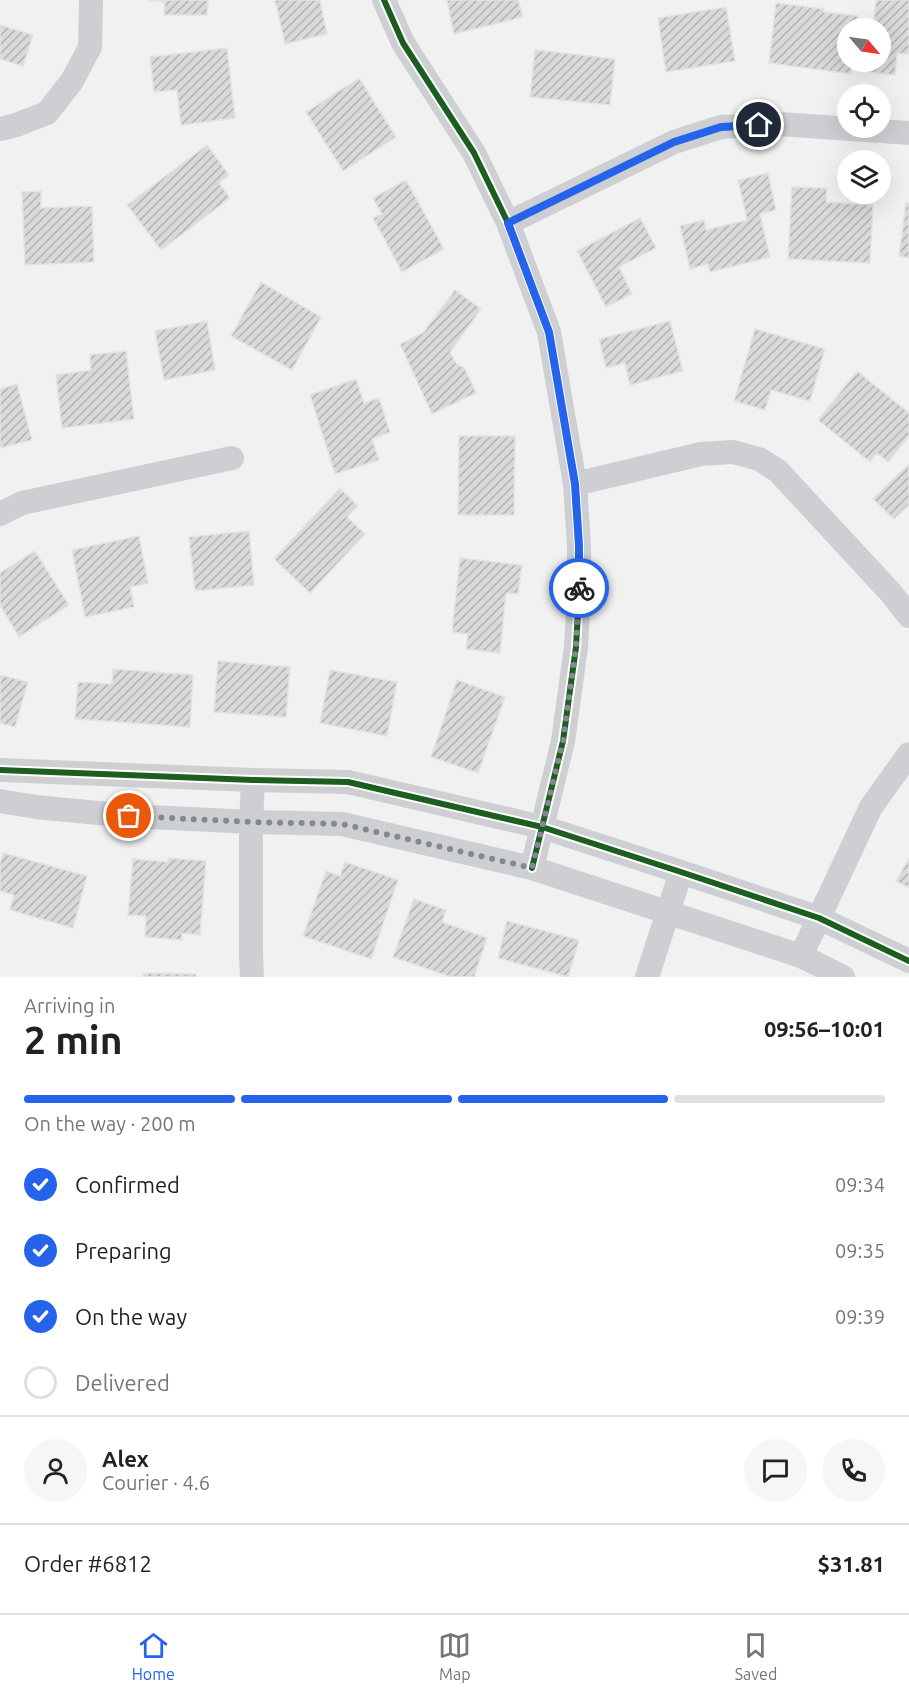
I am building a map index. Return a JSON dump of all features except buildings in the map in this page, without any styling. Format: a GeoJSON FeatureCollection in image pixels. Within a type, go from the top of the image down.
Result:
{"type":"FeatureCollection","features":[{"type":"Feature","properties":{"kind":"street"},"geometry":{"type":"LineString","coordinates":[[0,129],[47,113],[72,81],[90,47],[91,0]]}},
{"type":"Feature","properties":{"kind":"street"},"geometry":{"type":"LineString","coordinates":[[384,0],[403,43],[474,153],[508,223],[549,332],[575,484],[579,546],[576,647],[563,741],[532,868]]}},
{"type":"Feature","properties":{"kind":"street"},"geometry":{"type":"LineString","coordinates":[[508,223],[674,142],[721,127],[779,124],[909,133]]}},
{"type":"Feature","properties":{"kind":"street"},"geometry":{"type":"LineString","coordinates":[[575,484],[701,454],[733,452],[759,459],[778,471],[891,593],[909,616]]}},
{"type":"Feature","properties":{"kind":"street"},"geometry":{"type":"LineString","coordinates":[[0,513],[22,504],[232,458]]}},
{"type":"Feature","properties":{"kind":"street"},"geometry":{"type":"LineString","coordinates":[[801,956],[871,807],[909,754]]}},
{"type":"Feature","properties":{"kind":"street"},"geometry":{"type":"LineString","coordinates":[[0,770],[348,782],[542,827],[819,918],[909,961]]}},
{"type":"Feature","properties":{"kind":"street"},"geometry":{"type":"LineString","coordinates":[[252,977],[250,957],[253,780]]}},
{"type":"Feature","properties":{"kind":"street"},"geometry":{"type":"LineString","coordinates":[[0,801],[36,807],[129,816],[342,824],[532,868],[801,956],[843,977]]}},
{"type":"Feature","properties":{"kind":"street"},"geometry":{"type":"LineString","coordinates":[[647,977],[681,872]]}},
{"type":"Feature","properties":{"kind":"cycle path"},"geometry":{"type":"LineString","coordinates":[[384,0],[403,43],[474,153],[508,223],[549,332],[575,484],[579,546],[576,647],[563,741],[532,868]]}},
{"type":"Feature","properties":{"kind":"cycle path"},"geometry":{"type":"LineString","coordinates":[[0,770],[348,782],[542,827],[819,918],[909,961]]}},
{"type":"Feature","properties":{"kind":"way so far"},"geometry":{"type":"LineString","coordinates":[[129,816],[342,824],[532,868],[563,741],[576,647],[579,588]]}},
{"type":"Feature","properties":{"kind":"route"},"geometry":{"type":"LineString","coordinates":[[579,588],[575,484],[549,332],[508,223],[674,142],[721,127],[759,125]]}}]}
